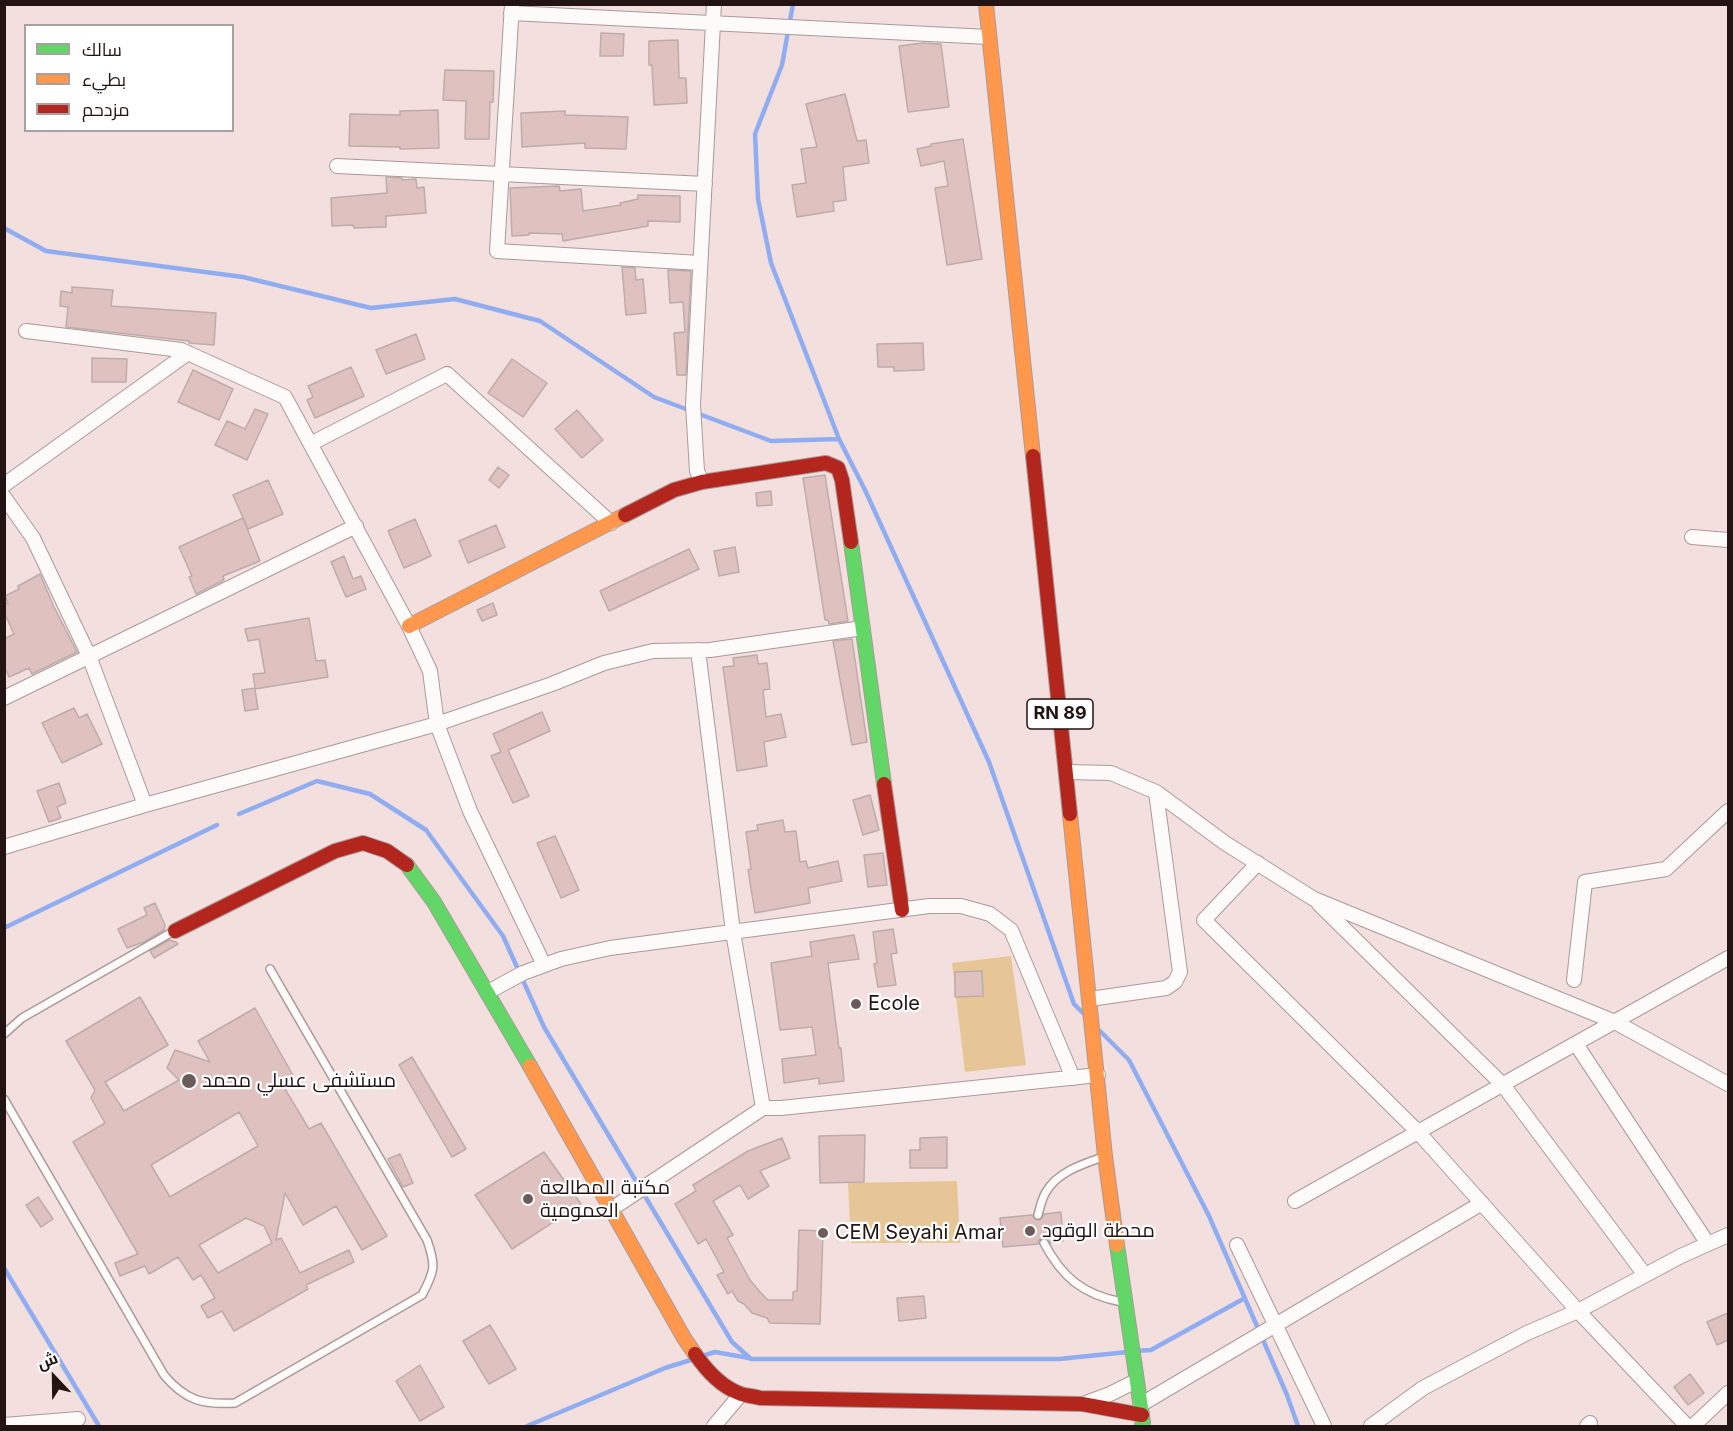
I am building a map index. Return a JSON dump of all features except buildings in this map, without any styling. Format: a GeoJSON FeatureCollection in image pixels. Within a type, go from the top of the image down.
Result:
{"type":"FeatureCollection","features":[{"type":"Feature","properties":{"kind":"street"},"geometry":{"type":"LineString","coordinates":[[702,482],[697,471],[693,405],[714,4]]}},
{"type":"Feature","properties":{"kind":"street","name":"RN 89"},"geometry":{"type":"LineString","coordinates":[[986,4],[1105,1156],[1143,1419]]}},
{"type":"Feature","properties":{"kind":"street"},"geometry":{"type":"LineString","coordinates":[[700,262],[497,251],[512,9],[713,23],[989,37]]}},
{"type":"Feature","properties":{"kind":"street"},"geometry":{"type":"LineString","coordinates":[[337,166],[705,184]]}},
{"type":"Feature","properties":{"kind":"street"},"geometry":{"type":"LineString","coordinates":[[26,331],[181,350],[285,396],[409,626],[430,671],[437,724],[470,812],[544,965]]}},
{"type":"Feature","properties":{"kind":"street"},"geometry":{"type":"LineString","coordinates":[[4,485],[188,353]]}},
{"type":"Feature","properties":{"kind":"street"},"geometry":{"type":"LineString","coordinates":[[312,443],[447,374],[611,523]]}},
{"type":"Feature","properties":{"kind":"street"},"geometry":{"type":"LineString","coordinates":[[409,626],[675,490],[702,482],[826,463],[837,468],[842,480],[902,910]]}},
{"type":"Feature","properties":{"kind":"street"},"geometry":{"type":"LineString","coordinates":[[4,497],[33,538],[89,656],[145,805]]}},
{"type":"Feature","properties":{"kind":"street"},"geometry":{"type":"LineString","coordinates":[[4,699],[356,526]]}},
{"type":"Feature","properties":{"kind":"street"},"geometry":{"type":"LineString","coordinates":[[1692,537],[1728,540]]}},
{"type":"Feature","properties":{"kind":"street"},"geometry":{"type":"LineString","coordinates":[[4,847],[145,805],[437,724],[552,684],[604,663],[653,651],[710,650],[863,628]]}},
{"type":"Feature","properties":{"kind":"street"},"geometry":{"type":"LineString","coordinates":[[698,650],[733,932],[763,1108]]}},
{"type":"Feature","properties":{"kind":"street"},"geometry":{"type":"LineString","coordinates":[[1066,772],[1111,773],[1156,792],[1225,843],[1314,899],[1615,1022],[1728,1084]]}},
{"type":"Feature","properties":{"kind":"street"},"geometry":{"type":"LineString","coordinates":[[1090,999],[1166,988],[1175,982],[1180,972],[1156,792]]}},
{"type":"Feature","properties":{"kind":"street"},"geometry":{"type":"LineString","coordinates":[[1574,980],[1585,882],[1666,869],[1728,811]]}},
{"type":"Feature","properties":{"kind":"street"},"geometry":{"type":"LineString","coordinates":[[175,931],[335,851],[363,843],[387,851],[409,867],[434,902],[488,992],[610,1210],[692,1349],[705,1368],[723,1385],[741,1394],[760,1398],[1082,1404],[1143,1419],[1275,1326],[1482,1203]]}},
{"type":"Feature","properties":{"kind":"street"},"geometry":{"type":"LineString","coordinates":[[1258,863],[1204,920],[1418,1132],[1578,1311],[1687,1426]]}},
{"type":"Feature","properties":{"kind":"street"},"geometry":{"type":"LineString","coordinates":[[1314,899],[1503,1085],[1645,1275]]}},
{"type":"Feature","properties":{"kind":"street"},"geometry":{"type":"LineString","coordinates":[[488,992],[523,973],[544,965],[610,948],[928,906],[961,906],[990,914],[1011,930],[1073,1078]]}},
{"type":"Feature","properties":{"kind":"street"},"geometry":{"type":"LineString","coordinates":[[1295,1201],[1728,958]]}},
{"type":"Feature","properties":{"kind":"street"},"geometry":{"type":"LineString","coordinates":[[1576,1044],[1708,1244]]}},
{"type":"Feature","properties":{"kind":"street"},"geometry":{"type":"LineString","coordinates":[[610,1210],[763,1108],[1098,1075]]}},
{"type":"Feature","properties":{"kind":"street"},"geometry":{"type":"LineString","coordinates":[[1371,1426],[1423,1388],[1527,1333],[1578,1311],[1645,1275],[1728,1235]]}},
{"type":"Feature","properties":{"kind":"street"},"geometry":{"type":"LineString","coordinates":[[1237,1245],[1324,1426]]}},
{"type":"Feature","properties":{"kind":"street"},"geometry":{"type":"LineString","coordinates":[[1082,1404],[1136,1381]]}},
{"type":"Feature","properties":{"kind":"street"},"geometry":{"type":"LineString","coordinates":[[714,1426],[741,1394]]}},
{"type":"Feature","properties":{"kind":"street"},"geometry":{"type":"LineString","coordinates":[[1693,1426],[1728,1394]]}},
{"type":"Feature","properties":{"kind":"street"},"geometry":{"type":"LineString","coordinates":[[4,1425],[78,1419]]}},
{"type":"Feature","properties":{"kind":"lane"},"geometry":{"type":"LineString","coordinates":[[4,1034],[22,1017],[175,931]]}},
{"type":"Feature","properties":{"kind":"lane"},"geometry":{"type":"LineString","coordinates":[[4,1099],[164,1375],[176,1389],[193,1399],[217,1404],[235,1403],[422,1294],[432,1276],[433,1258],[427,1240],[270,969]]}},
{"type":"Feature","properties":{"kind":"lane"},"geometry":{"type":"LineString","coordinates":[[1038,1215],[1046,1192],[1058,1178],[1077,1167],[1105,1156]]}},
{"type":"Feature","properties":{"kind":"lane"},"geometry":{"type":"LineString","coordinates":[[1044,1243],[1054,1262],[1068,1278],[1085,1290],[1105,1299],[1126,1303]]}},
{"type":"Feature","properties":{"kind":"shaded area"},"geometry":{"type":"Polygon","coordinates":[[[1011,956],[1026,1065],[965,1072],[952,963],[1011,956]]]}},
{"type":"Feature","properties":{"kind":"shaded area"},"geometry":{"type":"Polygon","coordinates":[[[957,1181],[960,1243],[851,1243],[848,1183],[957,1181]]]}},
{"type":"Feature","properties":{"kind":"waterway"},"geometry":{"type":"LineString","coordinates":[[793,4],[782,65],[755,134],[758,199],[771,263],[839,439],[865,490],[989,762],[1074,1004],[1083,1013]]}},
{"type":"Feature","properties":{"kind":"waterway"},"geometry":{"type":"LineString","coordinates":[[4,228],[46,251],[243,277],[371,308],[455,299],[540,321],[654,397],[771,441],[839,439]]}},
{"type":"Feature","properties":{"kind":"waterway"},"geometry":{"type":"LineString","coordinates":[[239,814],[317,781],[370,794],[426,830],[503,936],[544,1027],[732,1342],[751,1359],[1059,1359],[1128,1352]]}},
{"type":"Feature","properties":{"kind":"waterway"},"geometry":{"type":"LineString","coordinates":[[4,928],[217,825]]}},
{"type":"Feature","properties":{"kind":"waterway"},"geometry":{"type":"LineString","coordinates":[[1099,1030],[1129,1060],[1209,1216],[1287,1395],[1298,1426]]}},
{"type":"Feature","properties":{"kind":"waterway"},"geometry":{"type":"LineString","coordinates":[[4,1268],[99,1426]]}},
{"type":"Feature","properties":{"kind":"waterway"},"geometry":{"type":"LineString","coordinates":[[1136,1351],[1151,1350],[1245,1298]]}},
{"type":"Feature","properties":{"kind":"waterway"},"geometry":{"type":"LineString","coordinates":[[702,1356],[715,1352],[749,1358]]}},
{"type":"Feature","properties":{"kind":"waterway"},"geometry":{"type":"LineString","coordinates":[[527,1426],[665,1368],[694,1359]]}},
{"type":"Feature","properties":{"kind":"traffic: fast"},"geometry":{"type":"LineString","coordinates":[[851,542],[884,784]]}},
{"type":"Feature","properties":{"kind":"traffic: fast"},"geometry":{"type":"LineString","coordinates":[[407,865],[434,902],[530,1066]]}},
{"type":"Feature","properties":{"kind":"traffic: fast"},"geometry":{"type":"LineString","coordinates":[[1117,1245],[1142,1426]]}},
{"type":"Feature","properties":{"kind":"traffic: slow"},"geometry":{"type":"LineString","coordinates":[[986,4],[1033,456]]}},
{"type":"Feature","properties":{"kind":"traffic: slow"},"geometry":{"type":"LineString","coordinates":[[409,626],[625,515]]}},
{"type":"Feature","properties":{"kind":"traffic: slow"},"geometry":{"type":"LineString","coordinates":[[1070,814],[1105,1156],[1117,1245]]}},
{"type":"Feature","properties":{"kind":"traffic: slow"},"geometry":{"type":"LineString","coordinates":[[530,1066],[695,1354]]}},
{"type":"Feature","properties":{"kind":"traffic: jam"},"geometry":{"type":"LineString","coordinates":[[1033,456],[1070,814]]}},
{"type":"Feature","properties":{"kind":"traffic: jam"},"geometry":{"type":"LineString","coordinates":[[625,515],[674,490],[702,482],[826,463],[838,468],[842,480],[851,542]]}},
{"type":"Feature","properties":{"kind":"traffic: jam"},"geometry":{"type":"LineString","coordinates":[[884,784],[902,910]]}},
{"type":"Feature","properties":{"kind":"traffic: jam"},"geometry":{"type":"LineString","coordinates":[[175,931],[335,851],[363,843],[387,851],[407,865]]}},
{"type":"Feature","properties":{"kind":"traffic: jam"},"geometry":{"type":"LineString","coordinates":[[695,1354],[721,1383],[741,1394],[760,1398],[1082,1404],[1142,1415]]}},
{"type":"Feature","properties":{"kind":"place","name":"Ecole"},"geometry":{"type":"Point","coordinates":[856,1004]}},
{"type":"Feature","properties":{"kind":"place","name":"مستشفى عسلي محمد"},"geometry":{"type":"Point","coordinates":[189,1081]}},
{"type":"Feature","properties":{"kind":"place","name":"مكتبة المطالعة العمومية"},"geometry":{"type":"Point","coordinates":[528,1199]}},
{"type":"Feature","properties":{"kind":"place","name":"محطة الوقود"},"geometry":{"type":"Point","coordinates":[1030,1231]}},
{"type":"Feature","properties":{"kind":"place","name":"CEM Seyahi Amar"},"geometry":{"type":"Point","coordinates":[823,1233]}}]}
